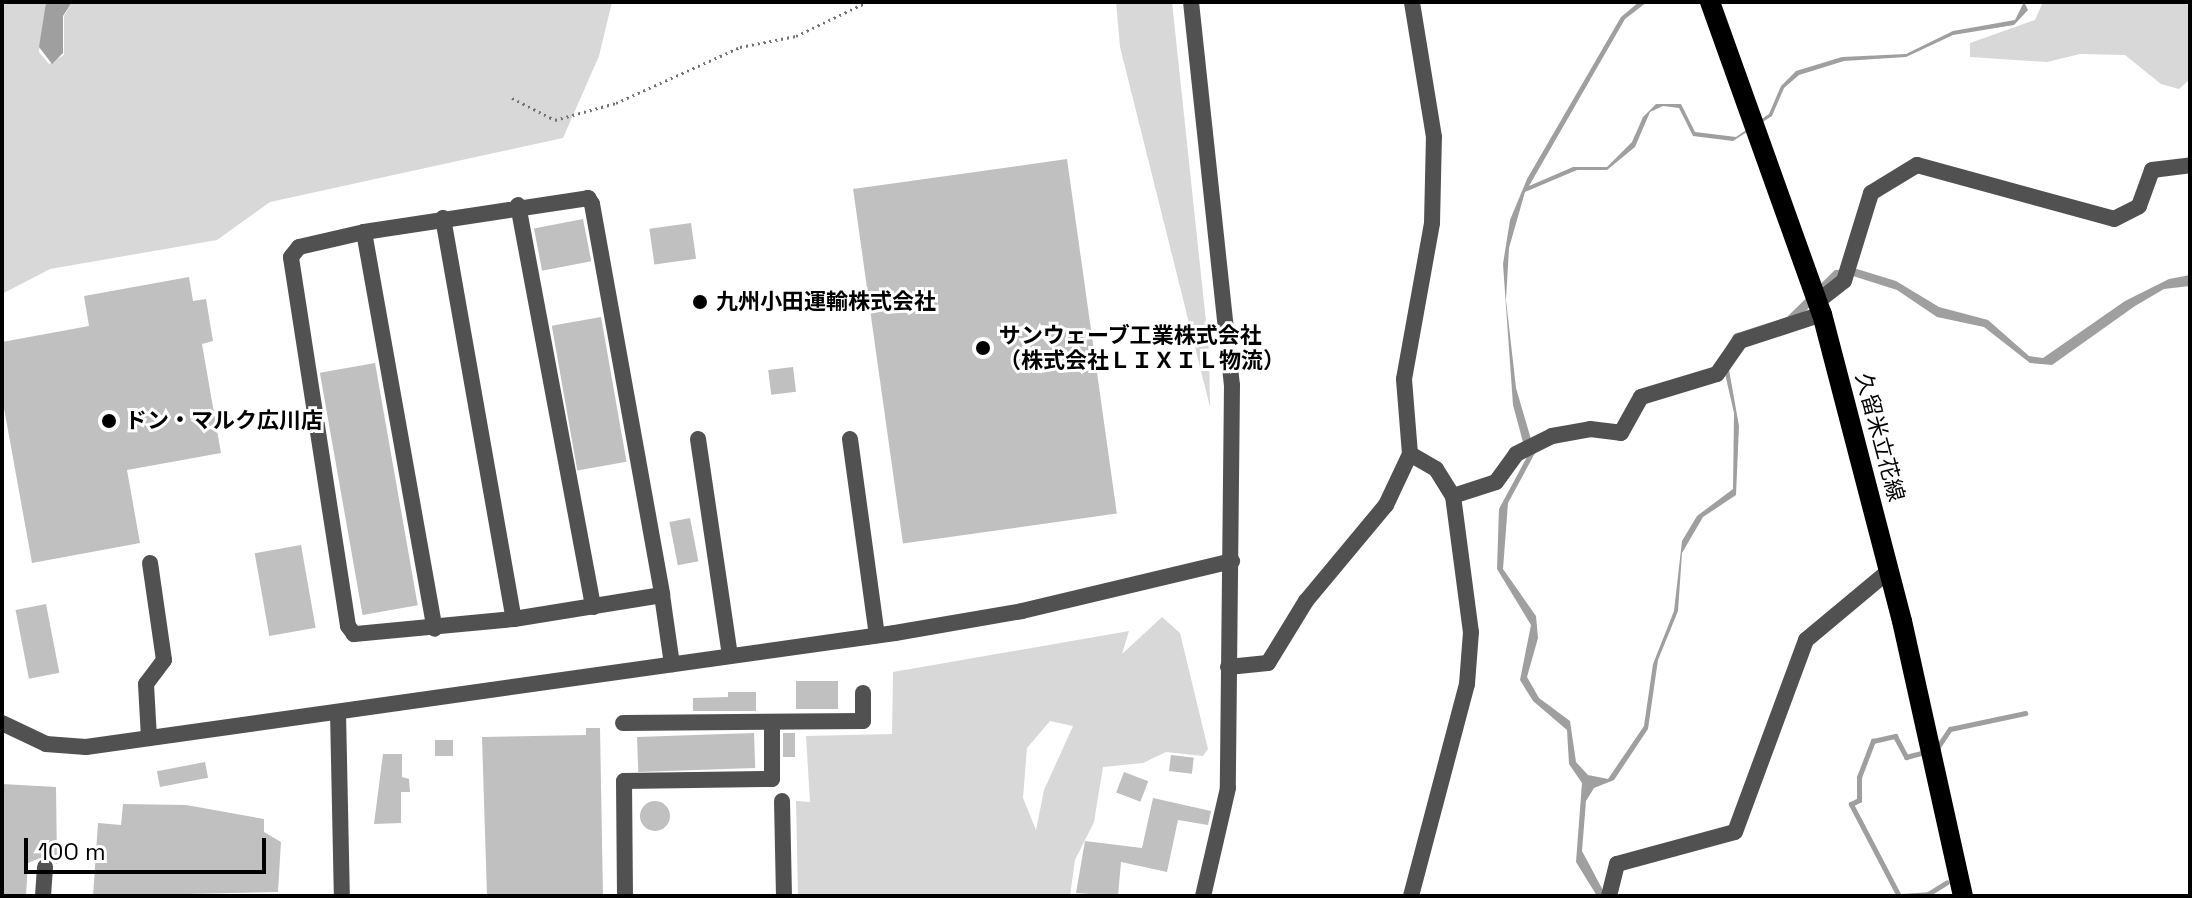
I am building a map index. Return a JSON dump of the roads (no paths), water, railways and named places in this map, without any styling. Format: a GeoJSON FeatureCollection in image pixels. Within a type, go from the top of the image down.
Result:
{"type":"FeatureCollection","features":[{"type":"Feature","properties":{"kind":"main road","name":"久留米立花線"},"geometry":{"type":"LineString","coordinates":[[1710,2],[1819,308],[1890,570],[1963,896]]}},
{"type":"Feature","properties":{"kind":"street"},"geometry":{"type":"LineString","coordinates":[[1191,2],[1232,385],[1228,788],[1203,896]]}},
{"type":"Feature","properties":{"kind":"street"},"geometry":{"type":"LineString","coordinates":[[1228,667],[1268,663],[1306,601],[1386,505],[1410,454],[1404,379],[1432,223],[1434,137],[1412,2]]}},
{"type":"Feature","properties":{"kind":"street"},"geometry":{"type":"LineString","coordinates":[[1453,496],[1496,482],[1516,454],[1552,436],[1590,429],[1621,433],[1641,397],[1718,373],[1740,341],[1819,308],[1844,281],[1853,262],[1871,193],[1917,165],[2114,219],[2139,206],[2152,170],[2190,165]]}},
{"type":"Feature","properties":{"kind":"street"},"geometry":{"type":"LineString","coordinates":[[662,595],[514,619],[366,636],[348,626],[287,266],[299,247],[364,232],[575,196],[592,204],[662,595],[672,664]]}},
{"type":"Feature","properties":{"kind":"street"},"geometry":{"type":"LineString","coordinates":[[518,205],[593,607]]}},
{"type":"Feature","properties":{"kind":"street"},"geometry":{"type":"LineString","coordinates":[[443,218],[514,619]]}},
{"type":"Feature","properties":{"kind":"street"},"geometry":{"type":"LineString","coordinates":[[364,232],[435,629]]}},
{"type":"Feature","properties":{"kind":"street"},"geometry":{"type":"LineString","coordinates":[[698,439],[730,656]]}},
{"type":"Feature","properties":{"kind":"street"},"geometry":{"type":"LineString","coordinates":[[850,439],[877,635]]}},
{"type":"Feature","properties":{"kind":"street"},"geometry":{"type":"LineString","coordinates":[[1410,454],[1436,469],[1453,496],[1471,632],[1467,684],[1411,896]]}},
{"type":"Feature","properties":{"kind":"street"},"geometry":{"type":"LineString","coordinates":[[2,723],[46,744],[86,747],[877,635],[1022,611],[1232,561]]}},
{"type":"Feature","properties":{"kind":"street"},"geometry":{"type":"LineString","coordinates":[[149,738],[146,684],[164,660],[150,563]]}},
{"type":"Feature","properties":{"kind":"street"},"geometry":{"type":"LineString","coordinates":[[1609,893],[1617,864],[1639,853],[1735,832],[1806,640],[1890,570]]}},
{"type":"Feature","properties":{"kind":"street"},"geometry":{"type":"LineString","coordinates":[[623,723],[863,721],[863,693]]}},
{"type":"Feature","properties":{"kind":"street"},"geometry":{"type":"LineString","coordinates":[[338,712],[342,896]]}},
{"type":"Feature","properties":{"kind":"street"},"geometry":{"type":"LineString","coordinates":[[625,896],[624,781],[772,779],[772,722]]}},
{"type":"Feature","properties":{"kind":"street"},"geometry":{"type":"LineString","coordinates":[[782,801],[784,896]]}},
{"type":"Feature","properties":{"kind":"street"},"geometry":{"type":"LineString","coordinates":[[43,896],[45,867]]}},
{"type":"Feature","properties":{"kind":"waterway"},"geometry":{"type":"LineString","coordinates":[[1937,748],[1950,729],[2025,713]]}},
{"type":"Feature","properties":{"kind":"waterway"},"geometry":{"type":"LineString","coordinates":[[1899,896],[1851,804],[1859,800],[1859,777],[1873,741],[1895,736],[1906,757],[1928,751]]}},
{"type":"Feature","properties":{"kind":"waterway"},"geometry":{"type":"LineString","coordinates":[[1902,896],[1928,894],[1947,882]]}},
{"type":"Feature","properties":{"kind":"place","name":"九州小田運輸株式会社"},"geometry":{"type":"Point","coordinates":[700,302]}},
{"type":"Feature","properties":{"kind":"place","name":"サンウェーブ工業株式会社 （株式会社ＬＩＸＩＬ物流）"},"geometry":{"type":"Point","coordinates":[983,348]}},
{"type":"Feature","properties":{"kind":"place","name":"ドン・マルク広川店"},"geometry":{"type":"Point","coordinates":[109,421]}}]}
